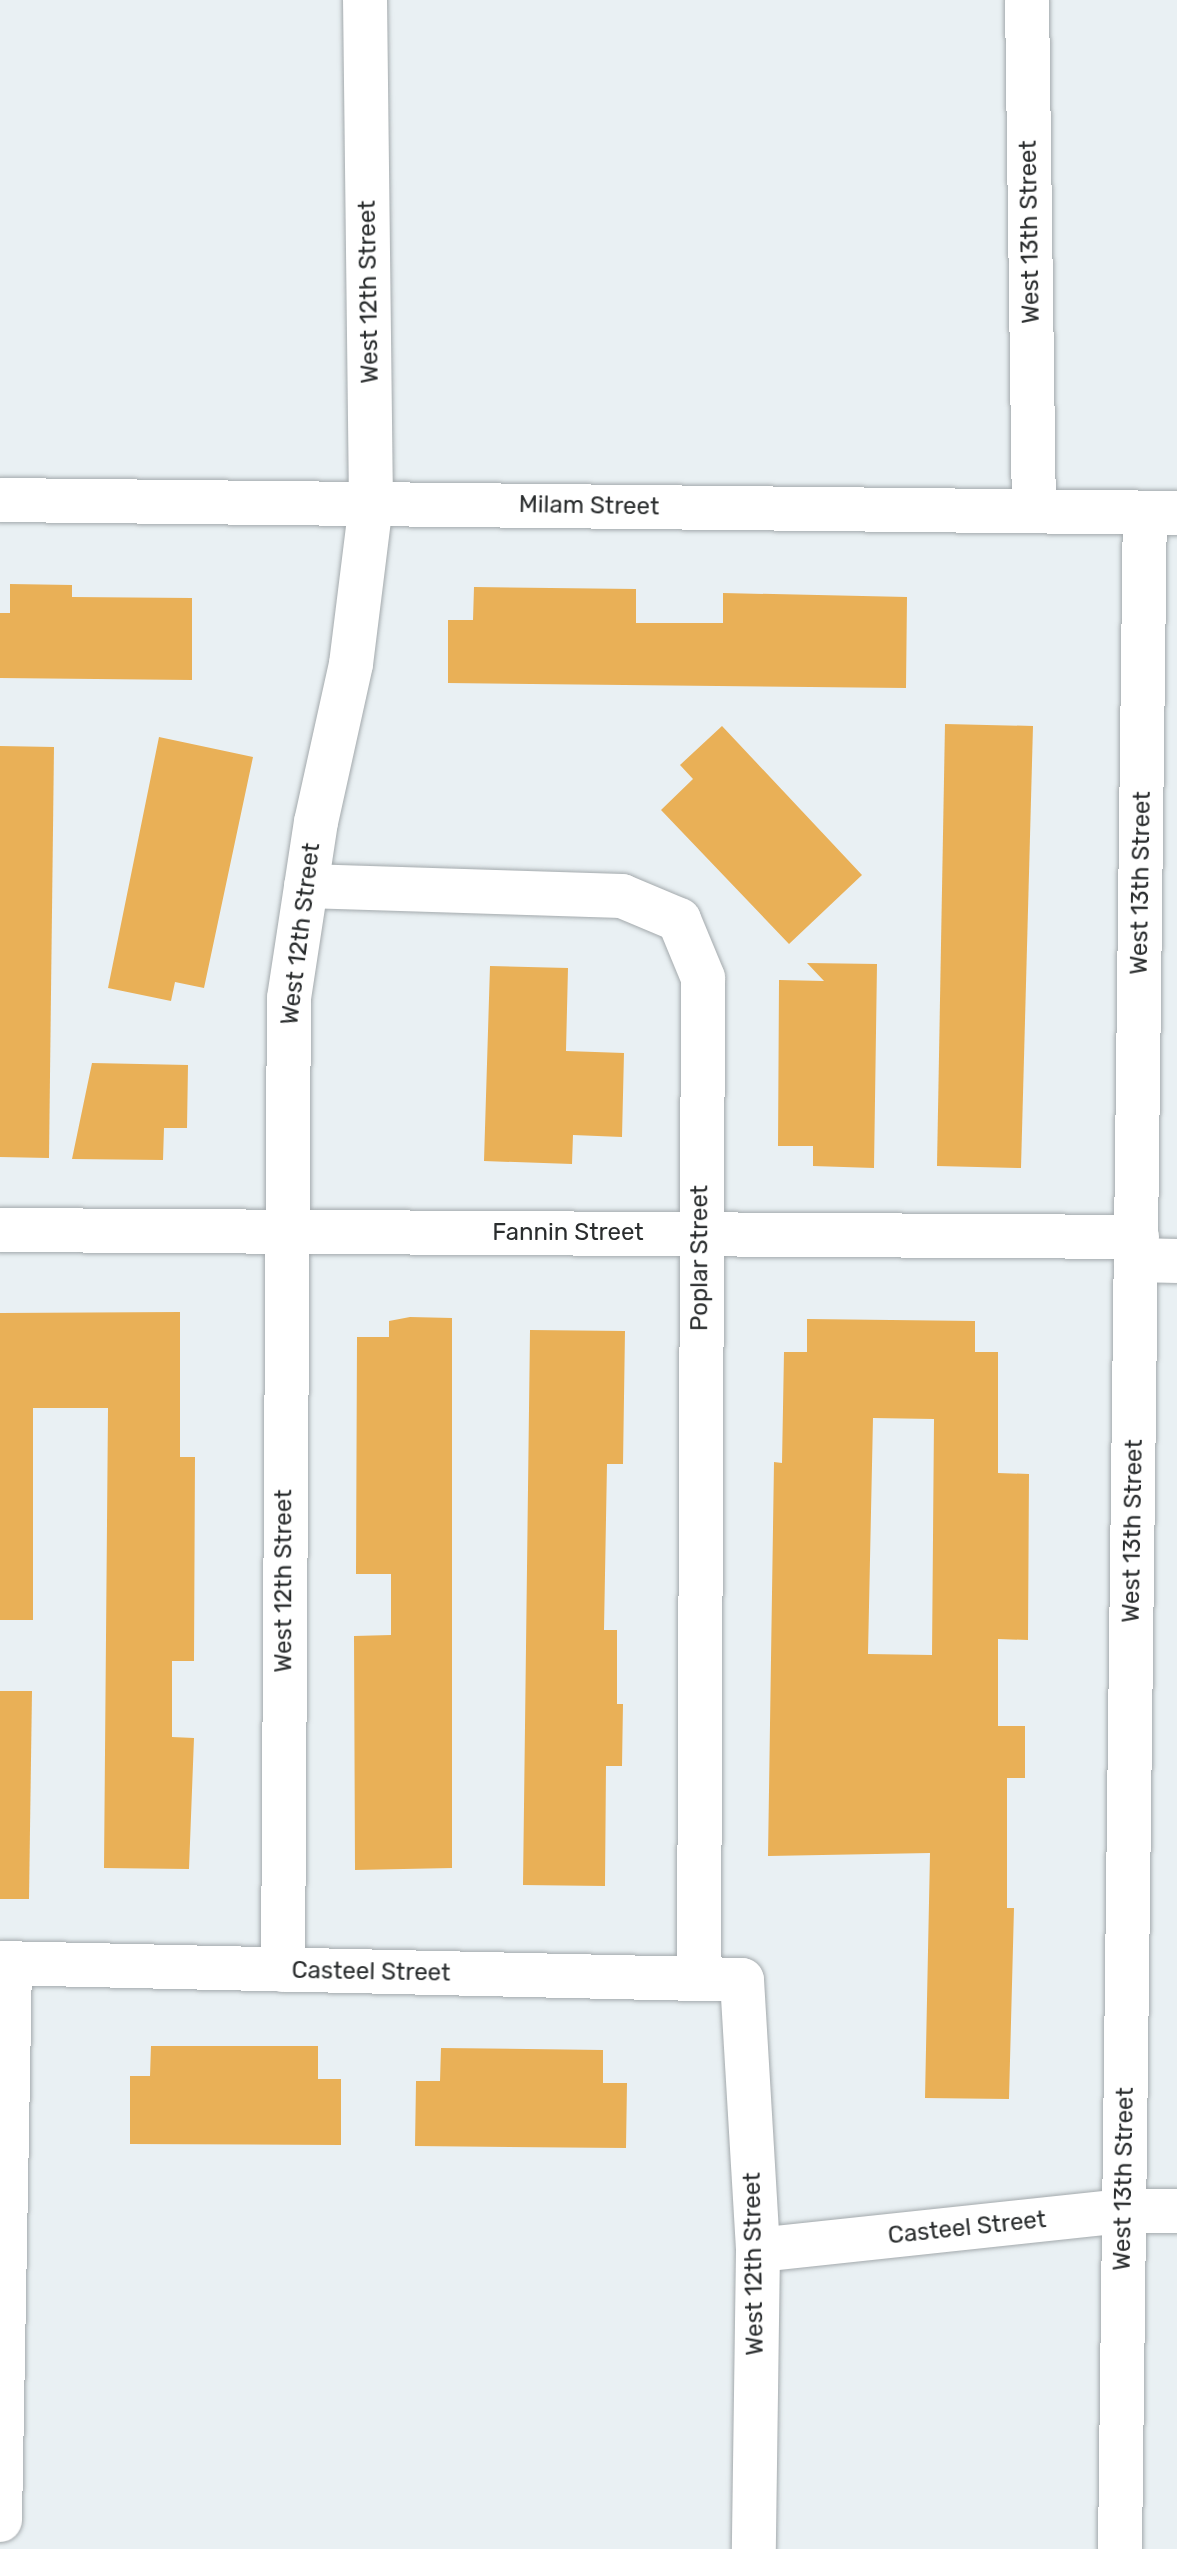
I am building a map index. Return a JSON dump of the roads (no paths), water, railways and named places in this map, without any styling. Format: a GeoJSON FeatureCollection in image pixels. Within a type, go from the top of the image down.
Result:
{"type":"FeatureCollection","features":[{"type":"Feature","properties":{"kind":"street","name":"West 12th Street"},"geometry":{"type":"LineString","coordinates":[[283,1970],[284,1232],[289,998],[306,886],[351,664],[371,504],[365,0]]}},
{"type":"Feature","properties":{"kind":"street","name":"West 13th Street"},"geometry":{"type":"LineString","coordinates":[[1027,0],[1034,511]]}},
{"type":"Feature","properties":{"kind":"street","name":"Milam Street"},"geometry":{"type":"LineString","coordinates":[[0,500],[1161,513]]}},
{"type":"Feature","properties":{"kind":"street","name":"West 13th Street"},"geometry":{"type":"LineString","coordinates":[[1120,2549],[1124,2211],[1150,1253],[1161,513]]}},
{"type":"Feature","properties":{"kind":"street","name":"Poplar Street"},"geometry":{"type":"LineString","coordinates":[[306,886],[622,896],[679,920],[703,978],[700,1234],[720,1979]]}},
{"type":"Feature","properties":{"kind":"street","name":"Fannin Street"},"geometry":{"type":"LineString","coordinates":[[0,1230],[700,1234],[1150,1253]]}},
{"type":"Feature","properties":{"kind":"street","name":"Casteel Street"},"geometry":{"type":"LineString","coordinates":[[5,1963],[720,1979]]}},
{"type":"Feature","properties":{"kind":"street"},"geometry":{"type":"LineString","coordinates":[[0,2520],[5,1963]]}},
{"type":"Feature","properties":{"kind":"street","name":"West 12th Street"},"geometry":{"type":"LineString","coordinates":[[720,1979],[758,2250],[754,2549]]}},
{"type":"Feature","properties":{"kind":"street","name":"Casteel Street"},"geometry":{"type":"LineString","coordinates":[[758,2250],[1124,2211],[1177,2211]]}}]}
